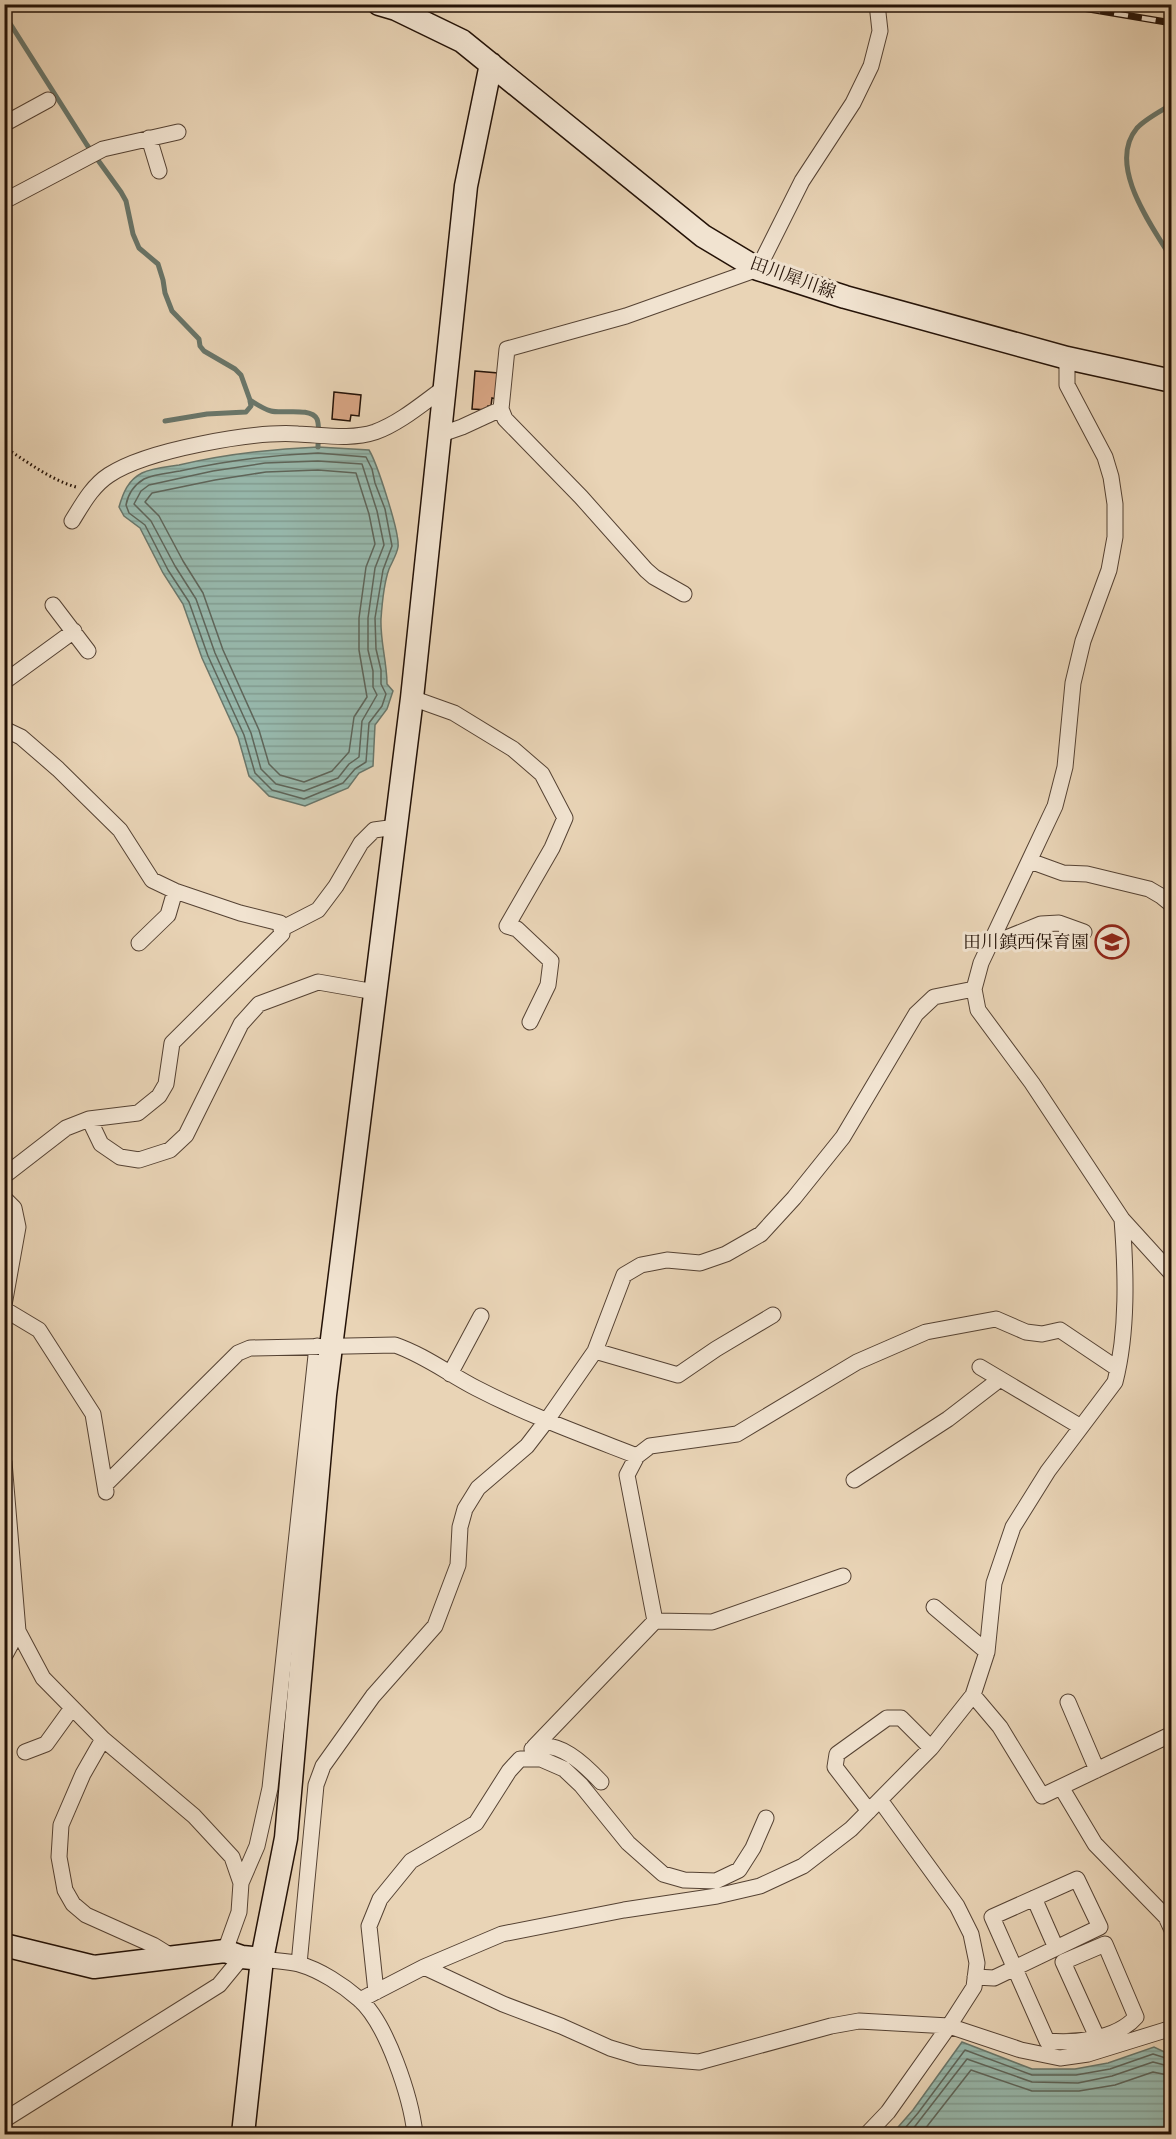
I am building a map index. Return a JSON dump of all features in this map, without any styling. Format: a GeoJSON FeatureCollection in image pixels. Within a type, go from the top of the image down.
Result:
{"type":"FeatureCollection","features":[{"type":"Feature","properties":{"kind":"street","name":"田川犀川線"},"geometry":{"type":"LineString","coordinates":[[379,4],[396,9],[462,41],[703,236],[758,268],[845,297],[1066,358],[1172,381]]}},
{"type":"Feature","properties":{"kind":"street"},"geometry":{"type":"LineString","coordinates":[[684,594],[646,570],[581,497],[505,419],[501,409],[507,349],[626,316],[758,268],[802,181],[853,103],[871,66],[880,31],[877,4]]}},
{"type":"Feature","properties":{"kind":"street"},"geometry":{"type":"LineString","coordinates":[[243,2134],[243,1956],[239,1912],[241,1883],[257,1846],[270,1788],[324,1346],[375,992],[412,698],[466,186],[491,64]]}},
{"type":"Feature","properties":{"kind":"street"},"geometry":{"type":"LineString","coordinates":[[4,124],[48,100]]}},
{"type":"Feature","properties":{"kind":"street"},"geometry":{"type":"LineString","coordinates":[[4,198],[10,198],[103,149],[178,132]]}},
{"type":"Feature","properties":{"kind":"street"},"geometry":{"type":"LineString","coordinates":[[149,138],[159,171]]}},
{"type":"Feature","properties":{"kind":"street"},"geometry":{"type":"LineString","coordinates":[[1066,358],[1067,385],[1105,457],[1111,477],[1115,504],[1115,537],[1109,570],[1083,641],[1075,673],[1065,767],[1055,806],[981,963],[974,989],[978,1010],[1032,1083],[1122,1219],[1172,1275]]}},
{"type":"Feature","properties":{"kind":"street"},"geometry":{"type":"LineString","coordinates":[[72,521],[91,491],[108,475],[132,464],[173,450],[276,434],[342,437],[374,432],[419,406],[444,388]]}},
{"type":"Feature","properties":{"kind":"street"},"geometry":{"type":"LineString","coordinates":[[439,435],[501,409]]}},
{"type":"Feature","properties":{"kind":"street"},"geometry":{"type":"LineString","coordinates":[[53,605],[88,651]]}},
{"type":"Feature","properties":{"kind":"street"},"geometry":{"type":"LineString","coordinates":[[4,682],[74,631]]}},
{"type":"Feature","properties":{"kind":"street"},"geometry":{"type":"LineString","coordinates":[[412,698],[454,713],[513,749],[542,774],[565,818],[552,848],[507,926],[517,929],[551,961],[548,985],[530,1022]]}},
{"type":"Feature","properties":{"kind":"street"},"geometry":{"type":"LineString","coordinates":[[4,729],[21,736],[120,830],[152,880],[175,891],[240,913],[280,923],[282,934],[172,1043],[166,1084],[159,1096],[138,1113],[89,1119],[66,1128],[4,1176]]}},
{"type":"Feature","properties":{"kind":"street"},"geometry":{"type":"LineString","coordinates":[[281,929],[318,909],[336,886],[361,843],[374,830],[396,827]]}},
{"type":"Feature","properties":{"kind":"street"},"geometry":{"type":"LineString","coordinates":[[1030,861],[1063,873],[1087,874],[1149,889],[1172,905]]}},
{"type":"Feature","properties":{"kind":"street"},"geometry":{"type":"LineString","coordinates":[[139,943],[168,915],[175,891]]}},
{"type":"Feature","properties":{"kind":"street"},"geometry":{"type":"LineString","coordinates":[[990,945],[1041,924],[1059,923],[1084,932]]}},
{"type":"Feature","properties":{"kind":"street"},"geometry":{"type":"LineString","coordinates":[[89,1119],[101,1144],[120,1157],[139,1160],[170,1150],[186,1135],[241,1024],[259,1004],[318,982],[375,992]]}},
{"type":"Feature","properties":{"kind":"street"},"geometry":{"type":"LineString","coordinates":[[299,1964],[316,1785],[323,1766],[373,1696],[435,1626],[458,1565],[459,1527],[465,1509],[478,1488],[527,1446],[595,1351],[624,1275],[641,1265],[667,1260],[700,1263],[726,1254],[761,1234],[794,1198],[843,1137],[916,1014],[934,997],[974,989]]}},
{"type":"Feature","properties":{"kind":"street"},"geometry":{"type":"LineString","coordinates":[[4,1198],[14,1208],[18,1227],[4,1307],[39,1330],[93,1414],[105,1489],[238,1353],[250,1348],[395,1345],[409,1350],[476,1388],[547,1420],[637,1456]]}},
{"type":"Feature","properties":{"kind":"street"},"geometry":{"type":"LineString","coordinates":[[360,2000],[424,1967],[502,1934],[624,1910],[717,1896],[760,1886],[803,1866],[851,1829],[931,1748],[973,1695],[987,1652],[994,1583],[1013,1527],[1048,1471],[1115,1382],[1126,1275],[1122,1219]]}},
{"type":"Feature","properties":{"kind":"street"},"geometry":{"type":"LineString","coordinates":[[595,1351],[678,1375],[773,1315]]}},
{"type":"Feature","properties":{"kind":"street"},"geometry":{"type":"LineString","coordinates":[[450,1374],[481,1316]]}},
{"type":"Feature","properties":{"kind":"street"},"geometry":{"type":"LineString","coordinates":[[655,1621],[627,1474],[637,1456],[650,1446],[737,1434],[857,1362],[926,1332],[996,1319],[1026,1332],[1042,1334],[1060,1330],[1118,1370]]}},
{"type":"Feature","properties":{"kind":"street"},"geometry":{"type":"LineString","coordinates":[[4,2120],[219,1984],[243,1956],[286,1838],[324,1406],[324,1346]]}},
{"type":"Feature","properties":{"kind":"street"},"geometry":{"type":"LineString","coordinates":[[980,1367],[1081,1427]]}},
{"type":"Feature","properties":{"kind":"street"},"geometry":{"type":"LineString","coordinates":[[854,1480],[948,1419],[1000,1379]]}},
{"type":"Feature","properties":{"kind":"street"},"geometry":{"type":"LineString","coordinates":[[4,1462],[18,1631],[43,1678],[103,1739],[194,1816],[213,1835],[232,1857],[241,1883]]}},
{"type":"Feature","properties":{"kind":"street"},"geometry":{"type":"LineString","coordinates":[[375,1992],[369,1926],[380,1899],[411,1861],[476,1822],[509,1770],[534,1748],[655,1621],[712,1622],[843,1576]]}},
{"type":"Feature","properties":{"kind":"street"},"geometry":{"type":"LineString","coordinates":[[934,1607],[987,1652]]}},
{"type":"Feature","properties":{"kind":"street"},"geometry":{"type":"LineString","coordinates":[[4,1658],[18,1631]]}},
{"type":"Feature","properties":{"kind":"street"},"geometry":{"type":"LineString","coordinates":[[973,1695],[1000,1726],[1042,1797],[1172,1734]]}},
{"type":"Feature","properties":{"kind":"street"},"geometry":{"type":"LineString","coordinates":[[1068,1702],[1098,1770]]}},
{"type":"Feature","properties":{"kind":"street"},"geometry":{"type":"LineString","coordinates":[[25,1752],[46,1744],[72,1708]]}},
{"type":"Feature","properties":{"kind":"street"},"geometry":{"type":"LineString","coordinates":[[869,1811],[835,1767],[837,1754],[886,1718],[902,1718],[931,1748]]}},
{"type":"Feature","properties":{"kind":"street"},"geometry":{"type":"LineString","coordinates":[[103,1739],[83,1774],[61,1825],[59,1857],[65,1890],[73,1904],[86,1915],[153,1944],[174,1958]]}},
{"type":"Feature","properties":{"kind":"street"},"geometry":{"type":"LineString","coordinates":[[534,1748],[551,1747],[570,1754],[601,1782]]}},
{"type":"Feature","properties":{"kind":"street"},"geometry":{"type":"LineString","coordinates":[[520,1759],[541,1759],[564,1769],[581,1785],[628,1843],[663,1874],[685,1901]]}},
{"type":"Feature","properties":{"kind":"street"},"geometry":{"type":"LineString","coordinates":[[1061,1787],[1095,1844],[1166,1917],[1172,1930]]}},
{"type":"Feature","properties":{"kind":"street"},"geometry":{"type":"LineString","coordinates":[[867,2134],[888,2112],[949,2026],[974,1987],[977,1963],[971,1935],[957,1906],[880,1800]]}},
{"type":"Feature","properties":{"kind":"street"},"geometry":{"type":"LineString","coordinates":[[663,1874],[684,1880],[716,1881],[739,1870],[753,1848],[766,1818]]}},
{"type":"Feature","properties":{"kind":"street"},"geometry":{"type":"LineString","coordinates":[[975,1977],[994,1978],[1015,1968],[1056,1948],[1101,1927],[1077,1879],[992,1917],[1015,1968],[1047,2041],[1066,2043],[1097,2037],[1128,2026],[1137,2017],[1105,1944],[1064,1962],[1097,2037]]}},
{"type":"Feature","properties":{"kind":"street"},"geometry":{"type":"LineString","coordinates":[[1034,1898],[1056,1948]]}},
{"type":"Feature","properties":{"kind":"street"},"geometry":{"type":"LineString","coordinates":[[4,1945],[94,1967],[174,1958],[243,1956],[299,1964],[334,1981],[360,2000],[378,2024],[397,2067],[413,2115],[415,2134]]}},
{"type":"Feature","properties":{"kind":"street"},"geometry":{"type":"LineString","coordinates":[[424,1967],[503,2004],[610,2048],[640,2057],[699,2062],[831,2026],[859,2021],[949,2026],[1021,2050],[1060,2058],[1088,2054],[1172,2028]]}},
{"type":"Feature","properties":{"kind":"path"},"geometry":{"type":"LineString","coordinates":[[4,447],[59,482],[91,491]]}},
{"type":"Feature","properties":{"kind":"water"},"geometry":{"type":"Polygon","coordinates":[[[318,447],[369,450],[387,498],[398,547],[386,581],[381,627],[387,684],[393,691],[387,709],[375,725],[373,766],[359,773],[348,788],[305,806],[269,796],[249,776],[238,737],[202,658],[183,604],[163,573],[140,528],[124,516],[119,507],[130,483],[137,476],[150,470],[248,453],[318,447]]]}},
{"type":"Feature","properties":{"kind":"water"},"geometry":{"type":"Polygon","coordinates":[[[962,2042],[1032,2069],[1075,2069],[1108,2063],[1154,2047],[1171,2055],[1171,2134],[892,2134],[913,2110],[962,2042]]]}},
{"type":"Feature","properties":{"kind":"building"},"geometry":{"type":"Polygon","coordinates":[[[475,371],[498,373],[496,399],[492,398],[488,410],[472,409],[475,371]]]}},
{"type":"Feature","properties":{"kind":"building"},"geometry":{"type":"Polygon","coordinates":[[[334,392],[361,395],[359,416],[351,415],[350,421],[332,419],[334,392]]]}},
{"type":"Feature","properties":{"kind":"waterway"},"geometry":{"type":"LineString","coordinates":[[4,14],[87,145],[121,192],[126,201],[133,234],[139,248],[158,264],[172,311],[199,339],[204,351],[241,375],[250,400],[271,411],[303,412],[314,415],[318,425],[318,447]]}},
{"type":"Feature","properties":{"kind":"waterway"},"geometry":{"type":"LineString","coordinates":[[1172,104],[1137,128],[1129,143],[1127,159],[1129,177],[1135,195],[1172,259]]}},
{"type":"Feature","properties":{"kind":"waterway"},"geometry":{"type":"LineString","coordinates":[[165,421],[207,414],[246,412],[251,406],[250,401]]}},
{"type":"Feature","properties":{"kind":"railway"},"geometry":{"type":"LineString","coordinates":[[1059,4],[1172,23]]}},
{"type":"Feature","properties":{"kind":"place","name":"田川鎮西保育園"},"geometry":{"type":"Point","coordinates":[1112,942]}}]}
